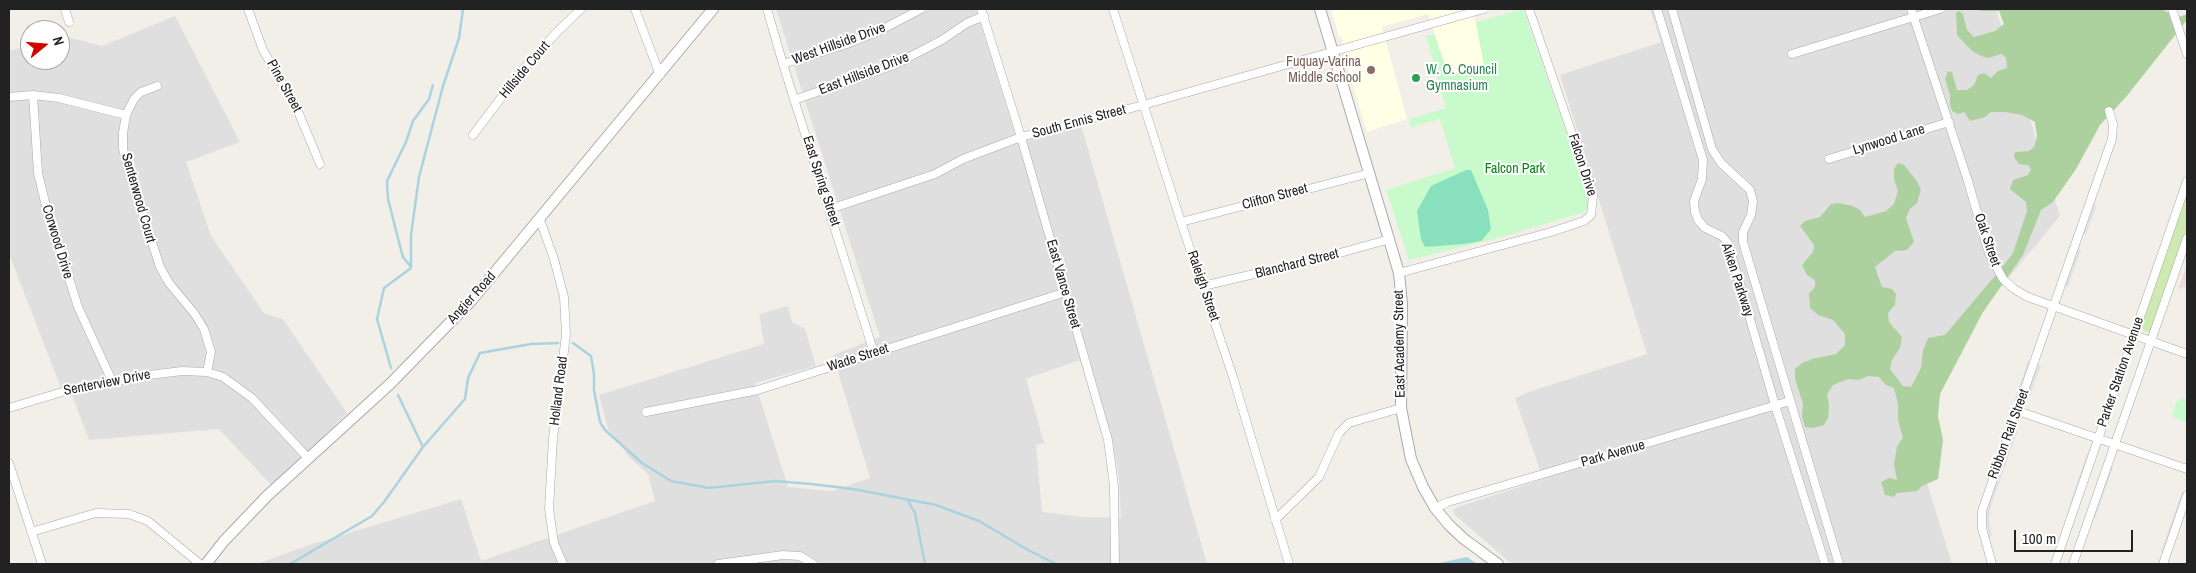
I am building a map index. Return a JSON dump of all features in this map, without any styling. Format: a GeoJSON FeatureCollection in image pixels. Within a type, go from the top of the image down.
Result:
{"type":"FeatureCollection","features":[{"type":"Feature","properties":{"kind":"street","name":"Pine Street"},"geometry":{"type":"LineString","coordinates":[[248,9],[263,50],[298,109],[320,164]]}},
{"type":"Feature","properties":{"kind":"street","name":"Hillside Court"},"geometry":{"type":"LineString","coordinates":[[473,135],[520,73],[581,9]]}},
{"type":"Feature","properties":{"kind":"street"},"geometry":{"type":"LineString","coordinates":[[635,9],[660,75]]}},
{"type":"Feature","properties":{"kind":"street","name":"Angier Road"},"geometry":{"type":"LineString","coordinates":[[206,564],[224,541],[267,496],[426,349],[471,301],[713,9]]}},
{"type":"Feature","properties":{"kind":"street","name":"East Spring Street"},"geometry":{"type":"LineString","coordinates":[[767,9],[874,353]]}},
{"type":"Feature","properties":{"kind":"street","name":"West Hillside Drive"},"geometry":{"type":"LineString","coordinates":[[783,64],[847,44],[881,30],[921,9]]}},
{"type":"Feature","properties":{"kind":"street","name":"Raleigh Street"},"geometry":{"type":"LineString","coordinates":[[1113,9],[1233,377],[1289,564]]}},
{"type":"Feature","properties":{"kind":"street","name":"East Academy Street"},"geometry":{"type":"LineString","coordinates":[[1320,9],[1399,273],[1402,304],[1401,408],[1411,459],[1423,487],[1436,508],[1464,539],[1498,564]]}},
{"type":"Feature","properties":{"kind":"street","name":"South Ennis Street"},"geometry":{"type":"LineString","coordinates":[[830,209],[935,174],[963,159],[1021,137],[1144,105],[1484,9]]}},
{"type":"Feature","properties":{"kind":"street","name":"Falcon Drive"},"geometry":{"type":"LineString","coordinates":[[1399,273],[1551,232],[1584,221],[1591,215],[1593,196],[1529,9]]}},
{"type":"Feature","properties":{"kind":"street","name":"Aiken Parkway"},"geometry":{"type":"LineString","coordinates":[[1657,9],[1702,159],[1702,179],[1694,201],[1695,212],[1698,220],[1706,228],[1722,236],[1729,246],[1775,405],[1825,564]]}},
{"type":"Feature","properties":{"kind":"street","name":"Aiken Parkway"},"geometry":{"type":"LineString","coordinates":[[1672,9],[1716,155],[1720,163],[1750,190],[1753,201],[1751,215],[1743,232],[1743,242],[1840,564]]}},
{"type":"Feature","properties":{"kind":"street"},"geometry":{"type":"LineString","coordinates":[[1792,54],[1913,13],[1940,9]]}},
{"type":"Feature","properties":{"kind":"street"},"geometry":{"type":"LineString","coordinates":[[2172,9],[2187,54]]}},
{"type":"Feature","properties":{"kind":"street","name":"East Hillside Drive"},"geometry":{"type":"LineString","coordinates":[[794,100],[894,65],[942,40],[983,12]]}},
{"type":"Feature","properties":{"kind":"street","name":"East Vance Street"},"geometry":{"type":"LineString","coordinates":[[983,12],[1108,440],[1114,486],[1115,564]]}},
{"type":"Feature","properties":{"kind":"street","name":"Oak Street"},"geometry":{"type":"LineString","coordinates":[[1913,13],[1994,267],[2003,279],[2014,290],[2187,354]]}},
{"type":"Feature","properties":{"kind":"street","name":"Senterwood Court"},"geometry":{"type":"LineString","coordinates":[[157,86],[141,92],[134,99],[126,115],[123,149],[152,248],[169,283],[194,313],[204,329],[211,352],[207,372]]}},
{"type":"Feature","properties":{"kind":"street"},"geometry":{"type":"LineString","coordinates":[[9,97],[33,95],[60,98],[126,115]]}},
{"type":"Feature","properties":{"kind":"street","name":"Corwood Drive"},"geometry":{"type":"LineString","coordinates":[[33,95],[38,173],[45,202],[78,307],[112,381]]}},
{"type":"Feature","properties":{"kind":"street","name":"Ribbon Rail Street"},"geometry":{"type":"LineString","coordinates":[[1992,564],[1982,528],[1982,511],[2112,139],[2112,124],[2109,111]]}},
{"type":"Feature","properties":{"kind":"street","name":"Lynwood Lane"},"geometry":{"type":"LineString","coordinates":[[1829,159],[1949,122]]}},
{"type":"Feature","properties":{"kind":"street"},"geometry":{"type":"LineString","coordinates":[[1702,159],[1716,155]]}},
{"type":"Feature","properties":{"kind":"street","name":"Clifton Street"},"geometry":{"type":"LineString","coordinates":[[1181,222],[1370,172]]}},
{"type":"Feature","properties":{"kind":"street","name":"Parker Station Avenue"},"geometry":{"type":"LineString","coordinates":[[2055,564],[2187,181]]}},
{"type":"Feature","properties":{"kind":"street","name":"Holland Road"},"geometry":{"type":"LineString","coordinates":[[540,220],[554,259],[564,297],[566,335],[553,438],[550,509],[554,543],[563,564]]}},
{"type":"Feature","properties":{"kind":"street","name":"Parker Station Avenue"},"geometry":{"type":"LineString","coordinates":[[2073,564],[2187,238]]}},
{"type":"Feature","properties":{"kind":"street","name":"Blanchard Street"},"geometry":{"type":"LineString","coordinates":[[1203,286],[1390,240]]}},
{"type":"Feature","properties":{"kind":"street"},"geometry":{"type":"LineString","coordinates":[[1729,246],[1743,242]]}},
{"type":"Feature","properties":{"kind":"street","name":"Wade Street"},"geometry":{"type":"LineString","coordinates":[[646,412],[758,390],[1066,292]]}},
{"type":"Feature","properties":{"kind":"street","name":"Senterview Drive"},"geometry":{"type":"LineString","coordinates":[[9,408],[72,389],[112,381],[182,371],[207,372],[222,377],[252,398],[308,458]]}},
{"type":"Feature","properties":{"kind":"street","name":"Park Avenue"},"geometry":{"type":"LineString","coordinates":[[1436,508],[1448,502],[1790,401]]}},
{"type":"Feature","properties":{"kind":"street"},"geometry":{"type":"LineString","coordinates":[[1275,520],[1319,477],[1339,433],[1349,423],[1401,408]]}},
{"type":"Feature","properties":{"kind":"street"},"geometry":{"type":"LineString","coordinates":[[2018,411],[2187,470]]}},
{"type":"Feature","properties":{"kind":"street"},"geometry":{"type":"LineString","coordinates":[[9,463],[42,564]]}},
{"type":"Feature","properties":{"kind":"street"},"geometry":{"type":"LineString","coordinates":[[2163,564],[2187,495]]}},
{"type":"Feature","properties":{"kind":"street"},"geometry":{"type":"LineString","coordinates":[[31,532],[96,513],[129,514],[148,521],[200,564]]}},
{"type":"Feature","properties":{"kind":"street"},"geometry":{"type":"LineString","coordinates":[[718,564],[783,555],[800,556],[813,564]]}},
{"type":"Feature","properties":{"kind":"shaded area"},"geometry":{"type":"Polygon","coordinates":[[[776,9],[976,9],[1018,143],[1081,125],[1207,564],[257,564],[309,545],[461,499],[481,561],[655,501],[648,474],[630,458],[608,429],[599,395],[764,344],[759,314],[788,306],[792,322],[805,329],[816,366],[755,383],[788,487],[832,491],[870,478],[833,355],[880,337],[776,9]],[[1080,360],[1026,379],[1044,443],[1036,445],[1042,512],[1083,517],[1121,518],[1119,477],[1110,428],[1101,430],[1080,360]]]}},
{"type":"Feature","properties":{"kind":"shaded area","name":"Fuquay-Varina Middle School"},"geometry":{"type":"Polygon","coordinates":[[[1331,9],[1473,9],[1484,65],[1449,76],[1428,14],[1382,27],[1407,119],[1367,132],[1345,60],[1347,56],[1342,38],[1339,37],[1331,9]]]}},
{"type":"Feature","properties":{"kind":"shaded area"},"geometry":{"type":"Polygon","coordinates":[[[1650,9],[1996,9],[2060,216],[1903,405],[1952,564],[1512,564],[1454,514],[1453,510],[1458,507],[1543,479],[1515,398],[1647,354],[1560,75],[1661,42],[1650,9]]]}},
{"type":"Feature","properties":{"kind":"shaded area"},"geometry":{"type":"Polygon","coordinates":[[[175,16],[240,142],[186,162],[211,236],[264,313],[283,319],[347,413],[273,487],[219,429],[89,440],[69,387],[61,388],[9,254],[9,51],[20,48],[20,70],[70,70],[70,38],[102,46],[175,16]]]}},
{"type":"Feature","properties":{"kind":"shaded area"},"geometry":{"type":"Polygon","coordinates":[[[2094,204],[2097,205],[2086,235],[2083,234],[2094,204]]]}},
{"type":"Feature","properties":{"kind":"shaded area"},"geometry":{"type":"Polygon","coordinates":[[[2078,249],[2081,250],[2068,287],[2065,286],[2078,249]]]}},
{"type":"Feature","properties":{"kind":"shaded area"},"geometry":{"type":"Polygon","coordinates":[[[2187,264],[2187,286],[2178,289],[2187,264]]]}},
{"type":"Feature","properties":{"kind":"shaded area"},"geometry":{"type":"Polygon","coordinates":[[[2028,361],[2031,362],[2002,444],[2000,443],[2028,361]]]}},
{"type":"Feature","properties":{"kind":"shaded area"},"geometry":{"type":"Polygon","coordinates":[[[2038,364],[2041,365],[2030,396],[2027,395],[2038,364]]]}},
{"type":"Feature","properties":{"kind":"shaded area"},"geometry":{"type":"Polygon","coordinates":[[[2015,429],[2018,429],[1991,506],[1989,520],[1992,536],[1989,537],[1986,521],[1987,509],[2015,429]]]}},
{"type":"Feature","properties":{"kind":"shaded area"},"geometry":{"type":"Polygon","coordinates":[[[2087,454],[2090,455],[2072,507],[2069,506],[2087,454]]]}},
{"type":"Feature","properties":{"kind":"shaded area"},"geometry":{"type":"Polygon","coordinates":[[[2110,466],[2113,467],[2095,519],[2092,518],[2110,466]]]}},
{"type":"Feature","properties":{"kind":"shaded area"},"geometry":{"type":"Polygon","coordinates":[[[2182,492],[2185,493],[2164,552],[2161,551],[2182,492]]]}},
{"type":"Feature","properties":{"kind":"green space","name":"Falcon Park"},"geometry":{"type":"Polygon","coordinates":[[[1523,9],[1582,177],[1589,202],[1588,207],[1584,212],[1502,237],[1409,260],[1386,190],[1455,168],[1440,119],[1411,127],[1409,119],[1446,108],[1426,36],[1434,34],[1449,76],[1484,65],[1476,22],[1523,9]]]}},
{"type":"Feature","properties":{"kind":"green space"},"geometry":{"type":"Polygon","coordinates":[[[1977,9],[2161,9],[2179,17],[2187,14],[2187,20],[2126,97],[2100,125],[2076,169],[2053,202],[2041,210],[2023,255],[1983,312],[1940,394],[1938,416],[1943,440],[1938,479],[1922,486],[1917,491],[1897,493],[1894,497],[1885,495],[1881,482],[1889,478],[1897,480],[1894,465],[1897,446],[1903,438],[1898,420],[1898,404],[1894,388],[1886,385],[1879,377],[1868,376],[1859,380],[1848,379],[1833,385],[1827,394],[1829,405],[1828,418],[1824,425],[1813,428],[1805,427],[1802,417],[1803,404],[1795,379],[1795,369],[1802,363],[1812,359],[1836,354],[1845,345],[1845,334],[1833,320],[1818,315],[1810,308],[1809,293],[1815,287],[1815,280],[1807,275],[1802,265],[1813,252],[1814,245],[1800,226],[1805,221],[1820,217],[1831,204],[1838,203],[1853,206],[1860,210],[1865,217],[1886,211],[1894,204],[1898,191],[1894,179],[1894,169],[1898,163],[1904,165],[1916,180],[1921,189],[1917,203],[1910,209],[1906,218],[1914,242],[1907,250],[1895,251],[1875,267],[1882,287],[1892,289],[1896,294],[1895,305],[1888,313],[1889,322],[1902,337],[1900,348],[1892,360],[1890,369],[1903,386],[1911,387],[1921,368],[1923,351],[1928,338],[1945,335],[2000,270],[2013,253],[2027,211],[2026,202],[2010,189],[2013,180],[2028,175],[2031,169],[2028,165],[2019,164],[2014,157],[2015,152],[2029,151],[2034,147],[2037,137],[2035,122],[2022,115],[2005,112],[1991,112],[1985,117],[1970,121],[1964,112],[1958,114],[1952,111],[1950,104],[1950,95],[1945,79],[1948,71],[1952,72],[1957,90],[1967,90],[1974,85],[1978,75],[1984,73],[1991,78],[1998,71],[2007,68],[2006,58],[2002,54],[1988,58],[1981,56],[1972,51],[1957,35],[1956,13],[1959,11],[1963,14],[1967,30],[1974,37],[1995,31],[2004,24],[1999,11],[1980,11],[1977,9]]]}},
{"type":"Feature","properties":{"kind":"green space"},"geometry":{"type":"Polygon","coordinates":[[[1466,170],[1471,170],[1488,210],[1491,229],[1481,241],[1425,247],[1421,239],[1417,211],[1431,186],[1466,170]]]}},
{"type":"Feature","properties":{"kind":"green space"},"geometry":{"type":"Polygon","coordinates":[[[2187,193],[2187,230],[2152,329],[2148,332],[2141,327],[2142,321],[2187,193]]]}},
{"type":"Feature","properties":{"kind":"green space"},"geometry":{"type":"Polygon","coordinates":[[[2182,398],[2187,400],[2187,422],[2174,418],[2172,414],[2177,401],[2182,398]]]}},
{"type":"Feature","properties":{"kind":"water"},"geometry":{"type":"Polygon","coordinates":[[[1467,557],[1477,564],[1435,564],[1462,558],[1467,557]]]}},
{"type":"Feature","properties":{"kind":"waterway"},"geometry":{"type":"LineString","coordinates":[[391,368],[377,319],[384,288],[411,268],[411,235],[419,177],[443,86],[459,38],[463,9]]}},
{"type":"Feature","properties":{"kind":"waterway"},"geometry":{"type":"LineString","coordinates":[[411,267],[403,257],[401,250],[388,199],[387,181],[406,142],[413,121],[429,99],[433,85]]}},
{"type":"Feature","properties":{"kind":"waterway"},"geometry":{"type":"LineString","coordinates":[[290,564],[372,516],[423,447],[465,399],[468,378],[480,353],[531,344],[558,343]]}},
{"type":"Feature","properties":{"kind":"waterway"},"geometry":{"type":"LineString","coordinates":[[573,343],[591,356],[594,390],[600,422],[605,430],[642,463],[671,481],[709,488],[775,481],[811,484],[853,489],[936,505],[979,521],[1056,564]]}},
{"type":"Feature","properties":{"kind":"waterway"},"geometry":{"type":"LineString","coordinates":[[398,395],[423,447]]}},
{"type":"Feature","properties":{"kind":"waterway"},"geometry":{"type":"LineString","coordinates":[[907,499],[915,513],[925,564]]}},
{"type":"Feature","properties":{"kind":"place","name":"Fuquay-Varina Middle School"},"geometry":{"type":"Point","coordinates":[1371,70]}},
{"type":"Feature","properties":{"kind":"place","name":"W. O. Council Gymnasium"},"geometry":{"type":"Point","coordinates":[1416,78]}}]}
